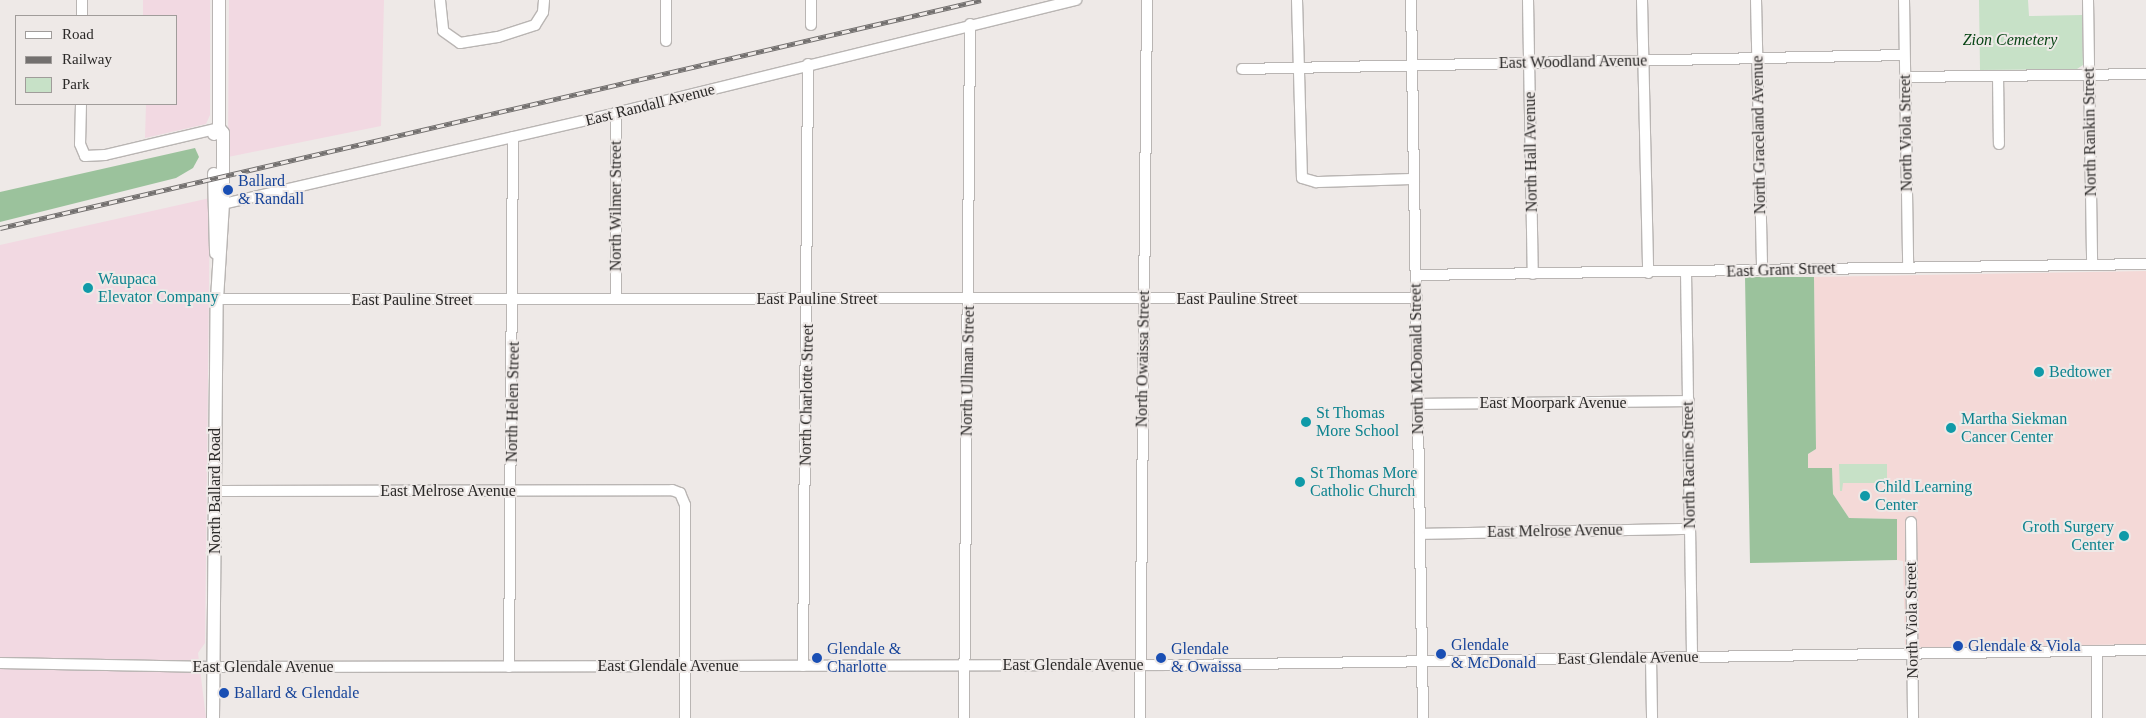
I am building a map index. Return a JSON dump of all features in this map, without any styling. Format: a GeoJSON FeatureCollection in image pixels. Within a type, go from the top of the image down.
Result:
{"type":"FeatureCollection","features":[{"type":"Feature","properties":{"kind":"main road","name":"North Ballard Road"},"geometry":{"type":"LineString","coordinates":[[218,263],[214,238],[214,134],[218,128],[219,0]]}},
{"type":"Feature","properties":{"kind":"main road","name":"North Ballard Road"},"geometry":{"type":"LineString","coordinates":[[213,718],[217,300],[223,204],[223,133],[218,128]]}},
{"type":"Feature","properties":{"kind":"street"},"geometry":{"type":"LineString","coordinates":[[82,0],[82,15]]}},
{"type":"Feature","properties":{"kind":"street"},"geometry":{"type":"LineString","coordinates":[[440,0],[443,31],[460,43],[498,37],[535,25],[543,12],[544,0]]}},
{"type":"Feature","properties":{"kind":"street"},"geometry":{"type":"LineString","coordinates":[[666,0],[666,40]]}},
{"type":"Feature","properties":{"kind":"street"},"geometry":{"type":"LineString","coordinates":[[811,0],[811,25]]}},
{"type":"Feature","properties":{"kind":"street","name":"East Randall Avenue"},"geometry":{"type":"LineString","coordinates":[[223,204],[616,113],[970,24],[1076,0]]}},
{"type":"Feature","properties":{"kind":"street","name":"North Owaissa Street"},"geometry":{"type":"LineString","coordinates":[[1140,718],[1147,0]]}},
{"type":"Feature","properties":{"kind":"street"},"geometry":{"type":"LineString","coordinates":[[1298,0],[1300,165],[1304,180],[1414,179]]}},
{"type":"Feature","properties":{"kind":"street","name":"North McDonald Street"},"geometry":{"type":"LineString","coordinates":[[1412,0],[1423,718]]}},
{"type":"Feature","properties":{"kind":"street","name":"North Hall Avenue"},"geometry":{"type":"LineString","coordinates":[[1528,0],[1533,274]]}},
{"type":"Feature","properties":{"kind":"street"},"geometry":{"type":"LineString","coordinates":[[1642,0],[1648,273]]}},
{"type":"Feature","properties":{"kind":"street","name":"North Graceland Avenue"},"geometry":{"type":"LineString","coordinates":[[1756,0],[1762,270]]}},
{"type":"Feature","properties":{"kind":"street","name":"North Viola Street"},"geometry":{"type":"LineString","coordinates":[[1904,0],[1908,266]]}},
{"type":"Feature","properties":{"kind":"street","name":"North Rankin Street"},"geometry":{"type":"LineString","coordinates":[[2088,0],[2092,265]]}},
{"type":"Feature","properties":{"kind":"street","name":"North Ullman Street"},"geometry":{"type":"LineString","coordinates":[[964,718],[970,24]]}},
{"type":"Feature","properties":{"kind":"street","name":"East Woodland Avenue"},"geometry":{"type":"LineString","coordinates":[[1242,69],[1904,55]]}},
{"type":"Feature","properties":{"kind":"street","name":"North Charlotte Street"},"geometry":{"type":"LineString","coordinates":[[803,666],[808,300],[808,64]]}},
{"type":"Feature","properties":{"kind":"street"},"geometry":{"type":"LineString","coordinates":[[1905,77],[2146,74]]}},
{"type":"Feature","properties":{"kind":"street"},"geometry":{"type":"LineString","coordinates":[[1998,76],[1999,144]]}},
{"type":"Feature","properties":{"kind":"street"},"geometry":{"type":"LineString","coordinates":[[81,105],[82,154],[90,157],[218,128]]}},
{"type":"Feature","properties":{"kind":"street","name":"North Wilmer Street"},"geometry":{"type":"LineString","coordinates":[[616,113],[616,299]]}},
{"type":"Feature","properties":{"kind":"street","name":"North Helen Street"},"geometry":{"type":"LineString","coordinates":[[509,667],[514,300],[513,137]]}},
{"type":"Feature","properties":{"kind":"street","name":"East Grant Street"},"geometry":{"type":"LineString","coordinates":[[1416,275],[1648,273],[1908,266],[2146,264]]}},
{"type":"Feature","properties":{"kind":"street","name":"North Racine Street"},"geometry":{"type":"LineString","coordinates":[[1686,272],[1692,657]]}},
{"type":"Feature","properties":{"kind":"street","name":"East Pauline Street"},"geometry":{"type":"LineString","coordinates":[[217,300],[1416,298]]}},
{"type":"Feature","properties":{"kind":"street","name":"East Moorpark Avenue"},"geometry":{"type":"LineString","coordinates":[[1418,404],[1689,401]]}},
{"type":"Feature","properties":{"kind":"street","name":"East Melrose Avenue"},"geometry":{"type":"LineString","coordinates":[[215,491],[672,490],[680,493],[685,505],[685,666]]}},
{"type":"Feature","properties":{"kind":"street","name":"North Viola Street"},"geometry":{"type":"LineString","coordinates":[[1911,522],[1913,718]]}},
{"type":"Feature","properties":{"kind":"street","name":"East Melrose Avenue"},"geometry":{"type":"LineString","coordinates":[[1420,534],[1690,529]]}},
{"type":"Feature","properties":{"kind":"street","name":"East Glendale Avenue"},"geometry":{"type":"LineString","coordinates":[[0,663],[213,668],[964,666],[2146,650]]}},
{"type":"Feature","properties":{"kind":"street"},"geometry":{"type":"LineString","coordinates":[[2097,651],[2097,718]]}},
{"type":"Feature","properties":{"kind":"street"},"geometry":{"type":"LineString","coordinates":[[1651,658],[1652,718]]}},
{"type":"Feature","properties":{"kind":"street"},"geometry":{"type":"LineString","coordinates":[[685,666],[685,718]]}},
{"type":"Feature","properties":{"kind":"shaded area"},"geometry":{"type":"Polygon","coordinates":[[[143,0],[210,0],[210,115],[206,124],[145,138],[146,105],[178,105],[178,15],[143,15],[143,0]]]}},
{"type":"Feature","properties":{"kind":"shaded area"},"geometry":{"type":"Polygon","coordinates":[[[229,0],[384,0],[381,126],[228,157],[229,0]]]}},
{"type":"Feature","properties":{"kind":"shaded area"},"geometry":{"type":"Polygon","coordinates":[[[210,198],[205,643],[198,653],[206,718],[0,718],[0,245],[210,198]]]}},
{"type":"Feature","properties":{"kind":"shaded area"},"geometry":{"type":"Polygon","coordinates":[[[2146,271],[2146,644],[1926,648],[1905,645],[1903,561],[1897,560],[1897,519],[1849,518],[1833,494],[1832,468],[1808,468],[1808,454],[1816,449],[1814,277],[2146,271]]]}},
{"type":"Feature","properties":{"kind":"green space","name":"Zion Cemetery"},"geometry":{"type":"Polygon","coordinates":[[[1979,0],[2028,0],[2029,16],[2082,15],[2083,65],[2077,69],[1980,70],[1979,0]]]}},
{"type":"Feature","properties":{"kind":"green space"},"geometry":{"type":"Polygon","coordinates":[[[195,148],[199,157],[193,168],[176,178],[0,222],[0,192],[195,148]]]}},
{"type":"Feature","properties":{"kind":"green space"},"geometry":{"type":"Polygon","coordinates":[[[1745,277],[1814,277],[1816,449],[1808,454],[1808,468],[1832,468],[1833,494],[1849,518],[1897,519],[1897,560],[1750,563],[1745,277]]]}},
{"type":"Feature","properties":{"kind":"green space"},"geometry":{"type":"Polygon","coordinates":[[[1839,464],[1887,464],[1887,483],[1843,483],[1842,491],[1840,491],[1839,464]]]}},
{"type":"Feature","properties":{"kind":"railway"},"geometry":{"type":"LineString","coordinates":[[0,228],[981,0]]}},
{"type":"Feature","properties":{"kind":"place","name":"Ballard & Randall"},"geometry":{"type":"Point","coordinates":[228,190]}},
{"type":"Feature","properties":{"kind":"place","name":"Waupaca Elevator Company"},"geometry":{"type":"Point","coordinates":[88,288]}},
{"type":"Feature","properties":{"kind":"place","name":"Bedtower"},"geometry":{"type":"Point","coordinates":[2039,372]}},
{"type":"Feature","properties":{"kind":"place","name":"St Thomas More School"},"geometry":{"type":"Point","coordinates":[1306,422]}},
{"type":"Feature","properties":{"kind":"place","name":"Martha Siekman Cancer Center"},"geometry":{"type":"Point","coordinates":[1951,428]}},
{"type":"Feature","properties":{"kind":"place","name":"St Thomas More Catholic Church"},"geometry":{"type":"Point","coordinates":[1300,482]}},
{"type":"Feature","properties":{"kind":"place","name":"Child Learning Center"},"geometry":{"type":"Point","coordinates":[1865,496]}},
{"type":"Feature","properties":{"kind":"place","name":"Groth Surgery Center"},"geometry":{"type":"Point","coordinates":[2124,536]}},
{"type":"Feature","properties":{"kind":"place","name":"Glendale & Viola"},"geometry":{"type":"Point","coordinates":[1958,646]}},
{"type":"Feature","properties":{"kind":"place","name":"Glendale & McDonald"},"geometry":{"type":"Point","coordinates":[1441,654]}},
{"type":"Feature","properties":{"kind":"place","name":"Glendale & Charlotte"},"geometry":{"type":"Point","coordinates":[817,658]}},
{"type":"Feature","properties":{"kind":"place","name":"Glendale & Owaissa"},"geometry":{"type":"Point","coordinates":[1161,658]}},
{"type":"Feature","properties":{"kind":"place","name":"Ballard & Glendale"},"geometry":{"type":"Point","coordinates":[224,693]}}]}
